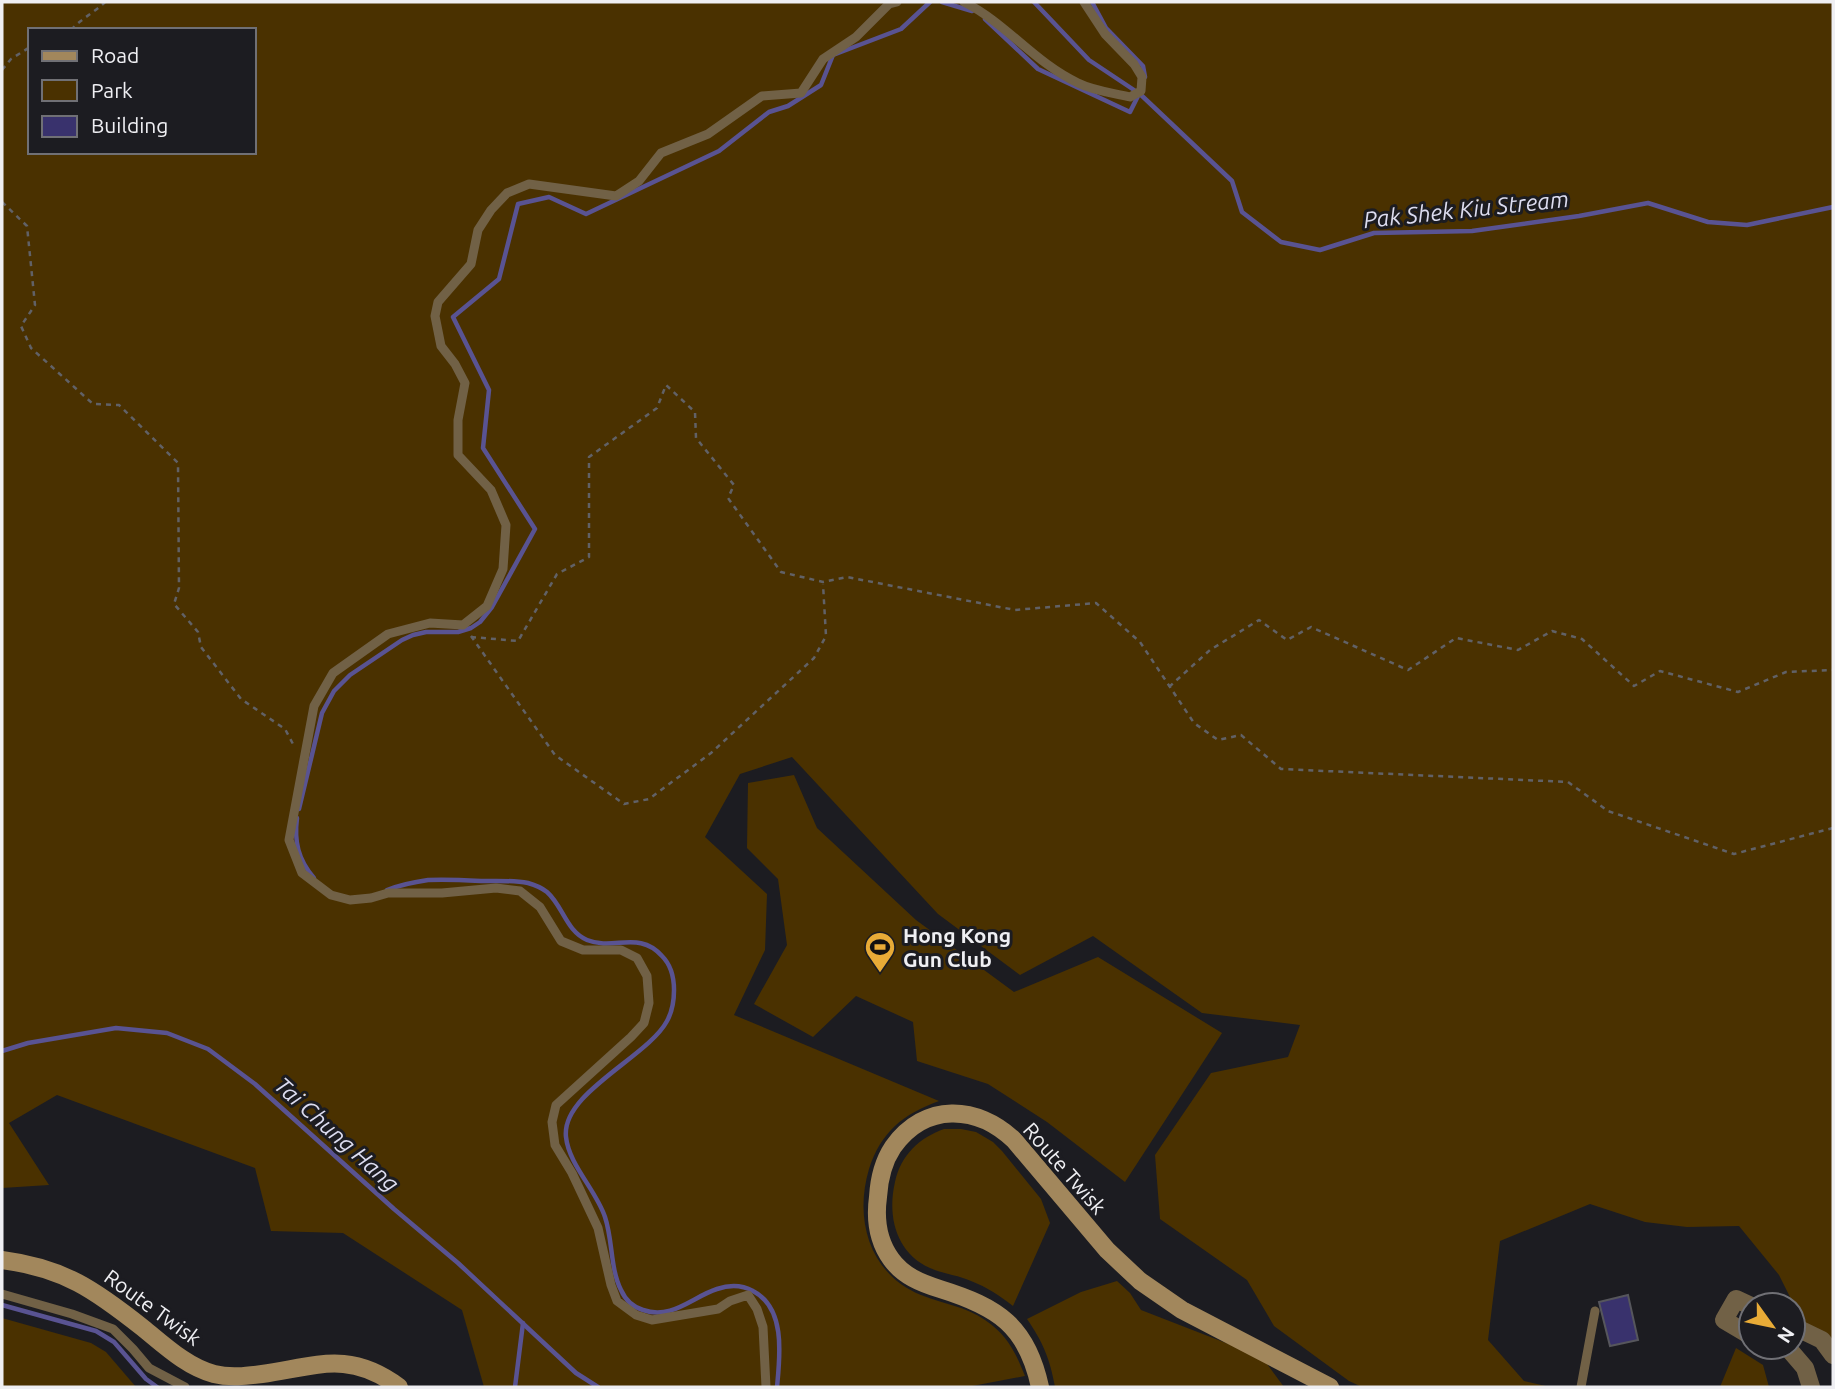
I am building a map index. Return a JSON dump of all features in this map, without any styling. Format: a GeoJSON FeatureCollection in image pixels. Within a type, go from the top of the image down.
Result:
{"type":"FeatureCollection","features":[{"type":"Feature","properties":{"kind":"main road","name":"Route Twisk"},"geometry":{"type":"LineString","coordinates":[[1040,1387],[1025,1343],[1000,1315],[976,1301],[918,1281],[898,1267],[884,1249],[877,1214],[882,1172],[893,1147],[909,1130],[925,1120],[941,1114],[963,1113],[982,1118],[1002,1129],[1107,1250],[1160,1297],[1330,1387]]}},
{"type":"Feature","properties":{"kind":"main road","name":"Route Twisk"},"geometry":{"type":"LineString","coordinates":[[2,1260],[37,1266],[77,1282],[119,1309],[173,1352],[204,1371],[253,1381],[325,1363],[361,1367],[386,1377],[399,1387]]}},
{"type":"Feature","properties":{"kind":"street"},"geometry":{"type":"LineString","coordinates":[[1737,1299],[1724,1320],[1737,1328]]}},
{"type":"Feature","properties":{"kind":"street"},"geometry":{"type":"LineString","coordinates":[[1807,1333],[1822,1340],[1833,1355]]}},
{"type":"Feature","properties":{"kind":"street"},"geometry":{"type":"LineString","coordinates":[[1799,1361],[1805,1368],[1811,1387]]}},
{"type":"Feature","properties":{"kind":"lane"},"geometry":{"type":"LineString","coordinates":[[766,1387],[763,1327],[757,1309],[748,1295],[730,1301],[718,1309],[652,1320],[636,1315],[617,1301],[597,1228],[555,1145],[552,1122],[555,1105],[644,1023],[649,1003],[647,976],[637,958],[621,950],[583,950],[561,941],[540,907],[520,891],[495,888],[388,893],[350,901],[331,895],[302,873],[289,840],[314,706],[333,673],[388,635],[430,623],[463,625],[487,606],[503,569],[506,526],[491,490],[458,455],[458,420],[465,383],[456,364],[441,345],[435,316],[438,302],[471,264],[478,230],[491,210],[507,193],[529,184],[616,196],[639,181],[661,153],[708,134],[762,96],[801,93],[823,60],[856,37],[889,4],[897,2]]}},
{"type":"Feature","properties":{"kind":"lane"},"geometry":{"type":"LineString","coordinates":[[964,2],[979,9],[1040,59],[1079,84],[1130,97],[1141,91],[1142,77],[1134,64],[1105,34],[1084,2]]}},
{"type":"Feature","properties":{"kind":"lane"},"geometry":{"type":"LineString","coordinates":[[2,1294],[113,1329],[149,1368],[185,1387]]}},
{"type":"Feature","properties":{"kind":"lane"},"geometry":{"type":"LineString","coordinates":[[1581,1387],[1595,1311]]}},
{"type":"Feature","properties":{"kind":"path"},"geometry":{"type":"LineString","coordinates":[[73,28],[105,2]]}},
{"type":"Feature","properties":{"kind":"path"},"geometry":{"type":"LineString","coordinates":[[2,70],[10,59],[28,48]]}},
{"type":"Feature","properties":{"kind":"path"},"geometry":{"type":"LineString","coordinates":[[2,202],[27,226],[34,305],[20,326],[31,348],[93,404],[119,405],[178,463],[179,588],[174,604],[198,632],[201,647],[241,699],[285,729],[304,762]]}},
{"type":"Feature","properties":{"kind":"path"},"geometry":{"type":"LineString","coordinates":[[823,582],[826,636],[814,658],[711,753],[649,799],[624,804],[555,755],[471,637],[519,642],[557,574],[589,557],[589,457],[657,408],[666,385],[695,411],[696,438],[734,485],[728,498],[781,572],[823,582],[847,577],[1016,610],[1096,603],[1140,642],[1194,723],[1218,740],[1241,735],[1281,769],[1568,782],[1608,811],[1734,854],[1833,828]]}},
{"type":"Feature","properties":{"kind":"path"},"geometry":{"type":"LineString","coordinates":[[1170,687],[1210,650],[1259,620],[1287,640],[1311,627],[1408,670],[1456,638],[1518,650],[1552,631],[1582,639],[1634,685],[1660,670],[1738,692],[1786,672],[1833,670]]}},
{"type":"Feature","properties":{"kind":"green space"},"geometry":{"type":"Polygon","coordinates":[[[2,2],[1833,2],[1833,1345],[1813,1343],[1807,1331],[1807,1291],[1787,1291],[1779,1275],[1739,1226],[1687,1227],[1645,1222],[1590,1204],[1500,1241],[1488,1340],[1524,1381],[1550,1387],[1362,1387],[1349,1381],[1274,1326],[1247,1280],[1160,1219],[1155,1155],[1211,1073],[1288,1057],[1300,1025],[1202,1013],[1093,936],[1020,975],[938,914],[792,757],[740,774],[705,837],[767,894],[765,950],[734,1015],[939,1101],[904,1118],[887,1135],[874,1156],[869,1169],[863,1207],[870,1243],[878,1259],[903,1286],[921,1295],[970,1311],[993,1326],[1009,1344],[1025,1376],[967,1387],[484,1387],[462,1310],[343,1233],[271,1231],[255,1168],[57,1095],[9,1123],[49,1185],[2,1188],[2,2]]]}},
{"type":"Feature","properties":{"kind":"green space","name":"Hong Kong Gun Club"},"geometry":{"type":"Polygon","coordinates":[[[794,775],[817,828],[916,920],[1014,992],[1098,957],[1222,1033],[1125,1182],[1047,1122],[988,1084],[917,1061],[913,1022],[856,996],[813,1037],[754,1004],[787,945],[778,879],[747,848],[748,783],[794,775]]]}},
{"type":"Feature","properties":{"kind":"green space"},"geometry":{"type":"Polygon","coordinates":[[[944,1129],[976,1132],[993,1142],[1041,1199],[1050,1223],[1013,1306],[982,1286],[935,1270],[918,1261],[909,1253],[897,1232],[892,1208],[898,1172],[912,1149],[927,1137],[944,1129]]]}},
{"type":"Feature","properties":{"kind":"green space"},"geometry":{"type":"Polygon","coordinates":[[[1117,1281],[1130,1293],[1141,1310],[1262,1357],[1284,1387],[1055,1387],[1045,1351],[1027,1319],[1081,1292],[1117,1281]]]}},
{"type":"Feature","properties":{"kind":"green space"},"geometry":{"type":"Polygon","coordinates":[[[2,1318],[91,1343],[106,1352],[136,1387],[2,1387],[2,1318]]]}},
{"type":"Feature","properties":{"kind":"green space"},"geometry":{"type":"Polygon","coordinates":[[[1736,1348],[1737,1361],[1757,1361],[1763,1365],[1769,1387],[1720,1387],[1736,1348]]]}},
{"type":"Feature","properties":{"kind":"building"},"geometry":{"type":"Polygon","coordinates":[[[1628,1295],[1638,1340],[1610,1346],[1599,1302],[1628,1295]]]}},
{"type":"Feature","properties":{"kind":"waterway"},"geometry":{"type":"LineString","coordinates":[[299,809],[322,713],[334,691],[350,675],[402,640],[426,632],[458,632],[480,622],[492,607],[535,529],[483,448],[489,390],[453,317],[499,279],[518,204],[549,197],[586,214],[719,151],[769,112],[788,106],[821,85],[833,55],[901,29],[930,2]]}},
{"type":"Feature","properties":{"kind":"waterway"},"geometry":{"type":"LineString","coordinates":[[942,2],[972,11]]}},
{"type":"Feature","properties":{"kind":"waterway","name":"Pak Shek Kiu Stream"},"geometry":{"type":"LineString","coordinates":[[1034,2],[1089,60],[1140,94],[1232,181],[1242,212],[1281,242],[1320,250],[1374,233],[1472,231],[1648,203],[1708,222],[1747,225],[1833,207]]}},
{"type":"Feature","properties":{"kind":"waterway"},"geometry":{"type":"LineString","coordinates":[[1092,2],[1106,28],[1143,66],[1145,77]]}},
{"type":"Feature","properties":{"kind":"waterway"},"geometry":{"type":"LineString","coordinates":[[985,19],[1038,69],[1130,112],[1139,94]]}},
{"type":"Feature","properties":{"kind":"waterway"},"geometry":{"type":"LineString","coordinates":[[297,818],[298,850],[314,878]]}},
{"type":"Feature","properties":{"kind":"waterway"},"geometry":{"type":"LineString","coordinates":[[387,890],[428,880],[528,883],[547,892],[569,925],[580,936],[597,943],[644,944],[653,948],[668,963],[674,994],[667,1021],[657,1035],[577,1105],[568,1121],[568,1147],[605,1217],[617,1282],[627,1299],[643,1310],[663,1312],[722,1288],[731,1286],[753,1291],[764,1299],[776,1321],[779,1347],[777,1387]]}},
{"type":"Feature","properties":{"kind":"waterway","name":"Tai Chung Hang"},"geometry":{"type":"LineString","coordinates":[[2,1051],[28,1043],[116,1028],[167,1033],[208,1049],[255,1084],[458,1263],[576,1373],[598,1387]]}},
{"type":"Feature","properties":{"kind":"waterway"},"geometry":{"type":"LineString","coordinates":[[2,1305],[96,1331],[114,1342],[146,1379],[157,1387]]}},
{"type":"Feature","properties":{"kind":"waterway"},"geometry":{"type":"LineString","coordinates":[[515,1387],[523,1323]]}},
{"type":"Feature","properties":{"kind":"place","name":"Hong Kong Gun Club"},"geometry":{"type":"Point","coordinates":[880,974]}}]}
